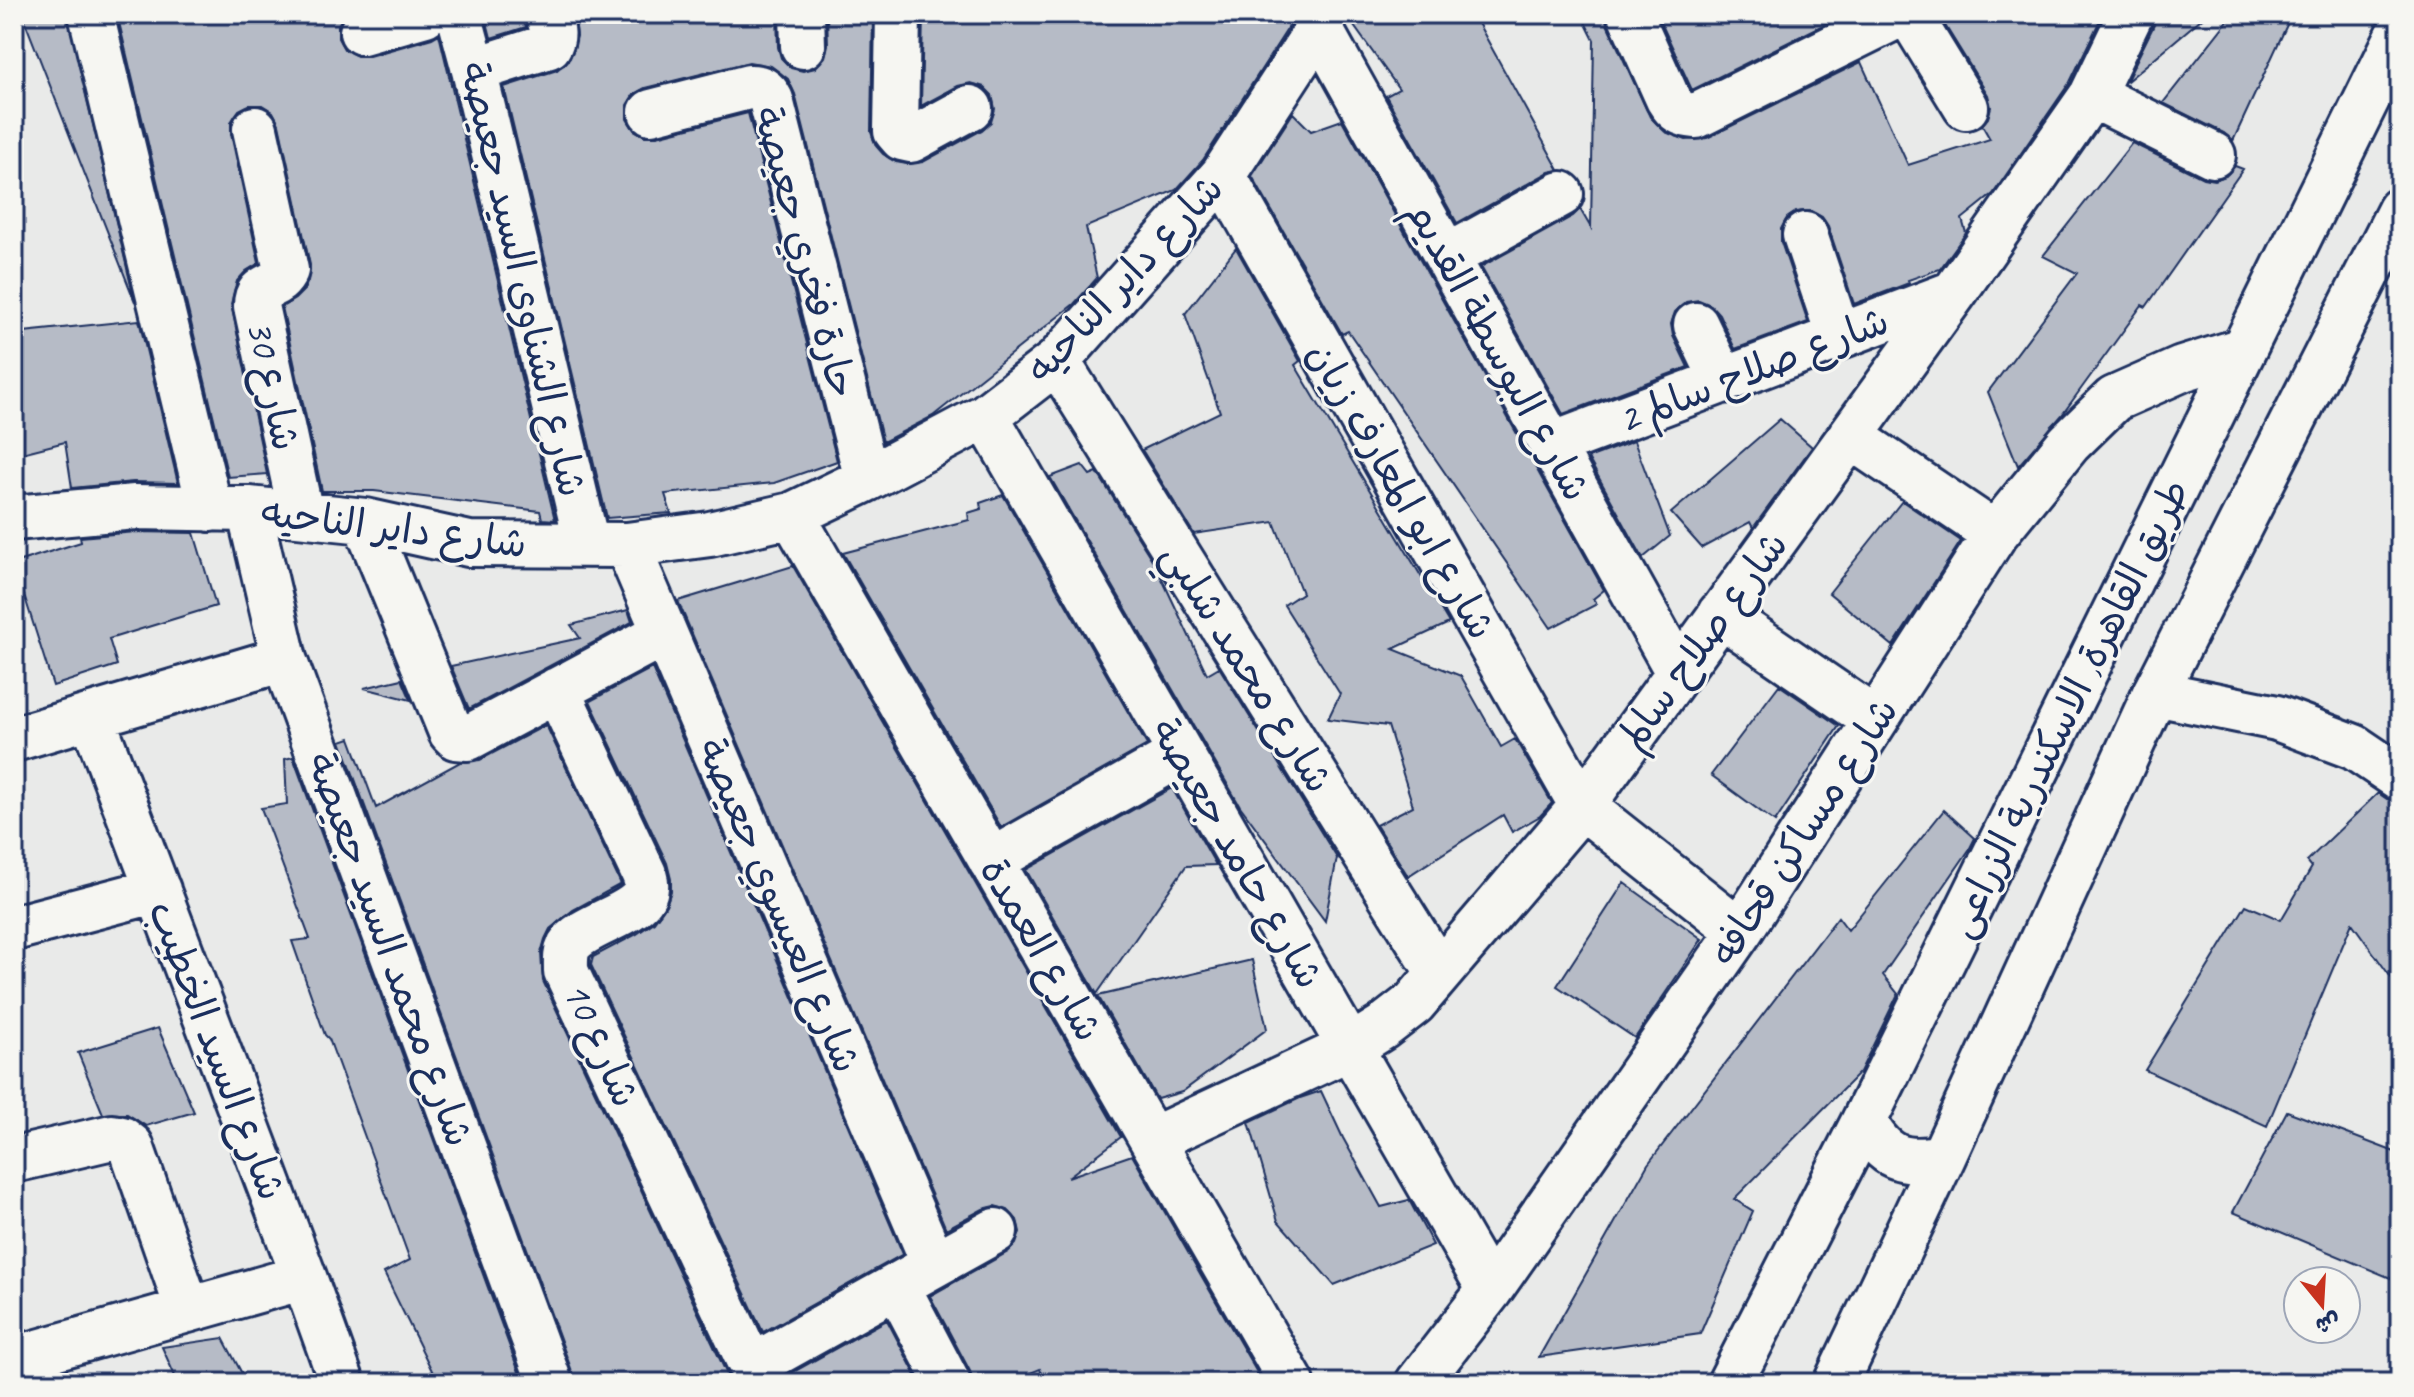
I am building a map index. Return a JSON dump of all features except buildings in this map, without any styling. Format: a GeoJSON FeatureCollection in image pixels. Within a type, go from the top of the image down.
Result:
{"type":"FeatureCollection","features":[{"type":"Feature","properties":{"kind":"main road","name":"شارع محمد السيد جعيصة"},"geometry":{"type":"LineString","coordinates":[[91,14],[229,509],[550,1383]]}},
{"type":"Feature","properties":{"kind":"main road","name":"شارع الشناوى السيد جعيصة"},"geometry":{"type":"LineString","coordinates":[[362,32],[425,14]]}},
{"type":"Feature","properties":{"kind":"main road","name":"شارع الشناوى السيد جعيصة"},"geometry":{"type":"LineString","coordinates":[[459,14],[607,545]]}},
{"type":"Feature","properties":{"kind":"main road"},"geometry":{"type":"LineString","coordinates":[[474,70],[549,46],[553,32],[548,14]]}},
{"type":"Feature","properties":{"kind":"main road"},"geometry":{"type":"LineString","coordinates":[[898,14],[896,131],[902,138],[911,140],[970,108]]}},
{"type":"Feature","properties":{"kind":"main road"},"geometry":{"type":"LineString","coordinates":[[1630,14],[1674,109],[1684,115],[1696,116],[1901,14]]}},
{"type":"Feature","properties":{"kind":"main road"},"geometry":{"type":"LineString","coordinates":[[1909,14],[1966,107]]}},
{"type":"Feature","properties":{"kind":"main road","name":"شارع صلاح سالم"},"geometry":{"type":"LineString","coordinates":[[1152,1140],[1351,1047],[1414,1003],[1582,806],[1954,293],[2092,95],[2131,14]]}},
{"type":"Feature","properties":{"kind":"main road","name":"شارع داير الناحيه"},"geometry":{"type":"LineString","coordinates":[[14,518],[135,507],[229,509],[365,521],[469,544],[607,545],[710,534],[792,515],[986,416],[1057,361],[1223,175],[1322,20]]}},
{"type":"Feature","properties":{"kind":"main road","name":"شارع البوسطة القديم"},"geometry":{"type":"LineString","coordinates":[[1322,20],[1447,257],[1678,672]]}},
{"type":"Feature","properties":{"kind":"main road","name":"طريق القاهرة, الاسكندرية الزراعى"},"geometry":{"type":"LineString","coordinates":[[1730,1383],[1864,1121],[2400,32]]}},
{"type":"Feature","properties":{"kind":"main road","name":"حارة فخري جعيصة"},"geometry":{"type":"LineString","coordinates":[[651,112],[749,87],[759,87],[767,92],[867,479]]}},
{"type":"Feature","properties":{"kind":"main road"},"geometry":{"type":"LineString","coordinates":[[2092,95],[2213,155]]}},
{"type":"Feature","properties":{"kind":"main road","name":"شارع 30"},"geometry":{"type":"LineString","coordinates":[[255,129],[286,270],[282,279],[260,292],[256,306],[301,514]]}},
{"type":"Feature","properties":{"kind":"main road","name":"شارع ابو المعارف زيان"},"geometry":{"type":"LineString","coordinates":[[1223,175],[1582,806]]}},
{"type":"Feature","properties":{"kind":"main road"},"geometry":{"type":"LineString","coordinates":[[1447,257],[1561,194]]}},
{"type":"Feature","properties":{"kind":"main road","name":"طريق القاهرة, الاسكندرية الزراعى"},"geometry":{"type":"LineString","coordinates":[[1836,1383],[2155,693],[2400,210]]}},
{"type":"Feature","properties":{"kind":"main road"},"geometry":{"type":"LineString","coordinates":[[1805,235],[1839,337]]}},
{"type":"Feature","properties":{"kind":"main road","name":"شارع صلاح سالم 2"},"geometry":{"type":"LineString","coordinates":[[1552,445],[1954,293]]}},
{"type":"Feature","properties":{"kind":"main road"},"geometry":{"type":"LineString","coordinates":[[1696,325],[1723,381]]}},
{"type":"Feature","properties":{"kind":"main road","name":"شارع مساكن قحافه"},"geometry":{"type":"LineString","coordinates":[[1418,1383],[1490,1290],[1740,931],[1995,534],[2069,443],[2114,399],[2182,369],[2243,350]]}},
{"type":"Feature","properties":{"kind":"main road","name":"شارع محمد شلبي"},"geometry":{"type":"LineString","coordinates":[[1057,361],[1439,973]]}},
{"type":"Feature","properties":{"kind":"main road","name":"شارع حامد جعيصة"},"geometry":{"type":"LineString","coordinates":[[986,416],[1490,1290]]}},
{"type":"Feature","properties":{"kind":"main road"},"geometry":{"type":"LineString","coordinates":[[1850,436],[1995,534]]}},
{"type":"Feature","properties":{"kind":"main road","name":"شارع العمدة"},"geometry":{"type":"LineString","coordinates":[[792,515],[1292,1383]]}},
{"type":"Feature","properties":{"kind":"main road"},"geometry":{"type":"LineString","coordinates":[[365,521],[451,732],[456,737],[468,738],[664,633]]}},
{"type":"Feature","properties":{"kind":"main road","name":"شارع العيسوي جعيصة"},"geometry":{"type":"LineString","coordinates":[[607,545],[664,633],[934,1264]]}},
{"type":"Feature","properties":{"kind":"main road"},"geometry":{"type":"LineString","coordinates":[[1720,614],[1875,720]]}},
{"type":"Feature","properties":{"kind":"main road"},"geometry":{"type":"LineString","coordinates":[[14,739],[284,659]]}},
{"type":"Feature","properties":{"kind":"main road","name":"شارع 10"},"geometry":{"type":"LineString","coordinates":[[557,690],[644,874],[647,887],[642,899],[631,907],[579,936],[565,957],[566,971],[755,1375]]}},
{"type":"Feature","properties":{"kind":"main road"},"geometry":{"type":"LineString","coordinates":[[2155,693],[2277,718],[2354,747],[2400,778]]}},
{"type":"Feature","properties":{"kind":"main road","name":"شارع السيد الخطيب"},"geometry":{"type":"LineString","coordinates":[[92,717],[342,1383]]}},
{"type":"Feature","properties":{"kind":"main road"},"geometry":{"type":"LineString","coordinates":[[991,861],[1181,754]]}},
{"type":"Feature","properties":{"kind":"main road"},"geometry":{"type":"LineString","coordinates":[[1582,806],[1740,931]]}},
{"type":"Feature","properties":{"kind":"main road"},"geometry":{"type":"LineString","coordinates":[[14,928],[158,890]]}},
{"type":"Feature","properties":{"kind":"main road"},"geometry":{"type":"LineString","coordinates":[[1864,1121],[1876,1143],[1895,1157],[1919,1162],[1943,1157]]}},
{"type":"Feature","properties":{"kind":"main road"},"geometry":{"type":"LineString","coordinates":[[14,1160],[112,1137],[122,1139],[131,1146],[188,1310]]}},
{"type":"Feature","properties":{"kind":"main road"},"geometry":{"type":"LineString","coordinates":[[755,1375],[897,1286],[995,1231]]}},
{"type":"Feature","properties":{"kind":"main road"},"geometry":{"type":"LineString","coordinates":[[14,1359],[304,1277]]}},
{"type":"Feature","properties":{"kind":"main road"},"geometry":{"type":"LineString","coordinates":[[897,1286],[948,1383]]}}]}
